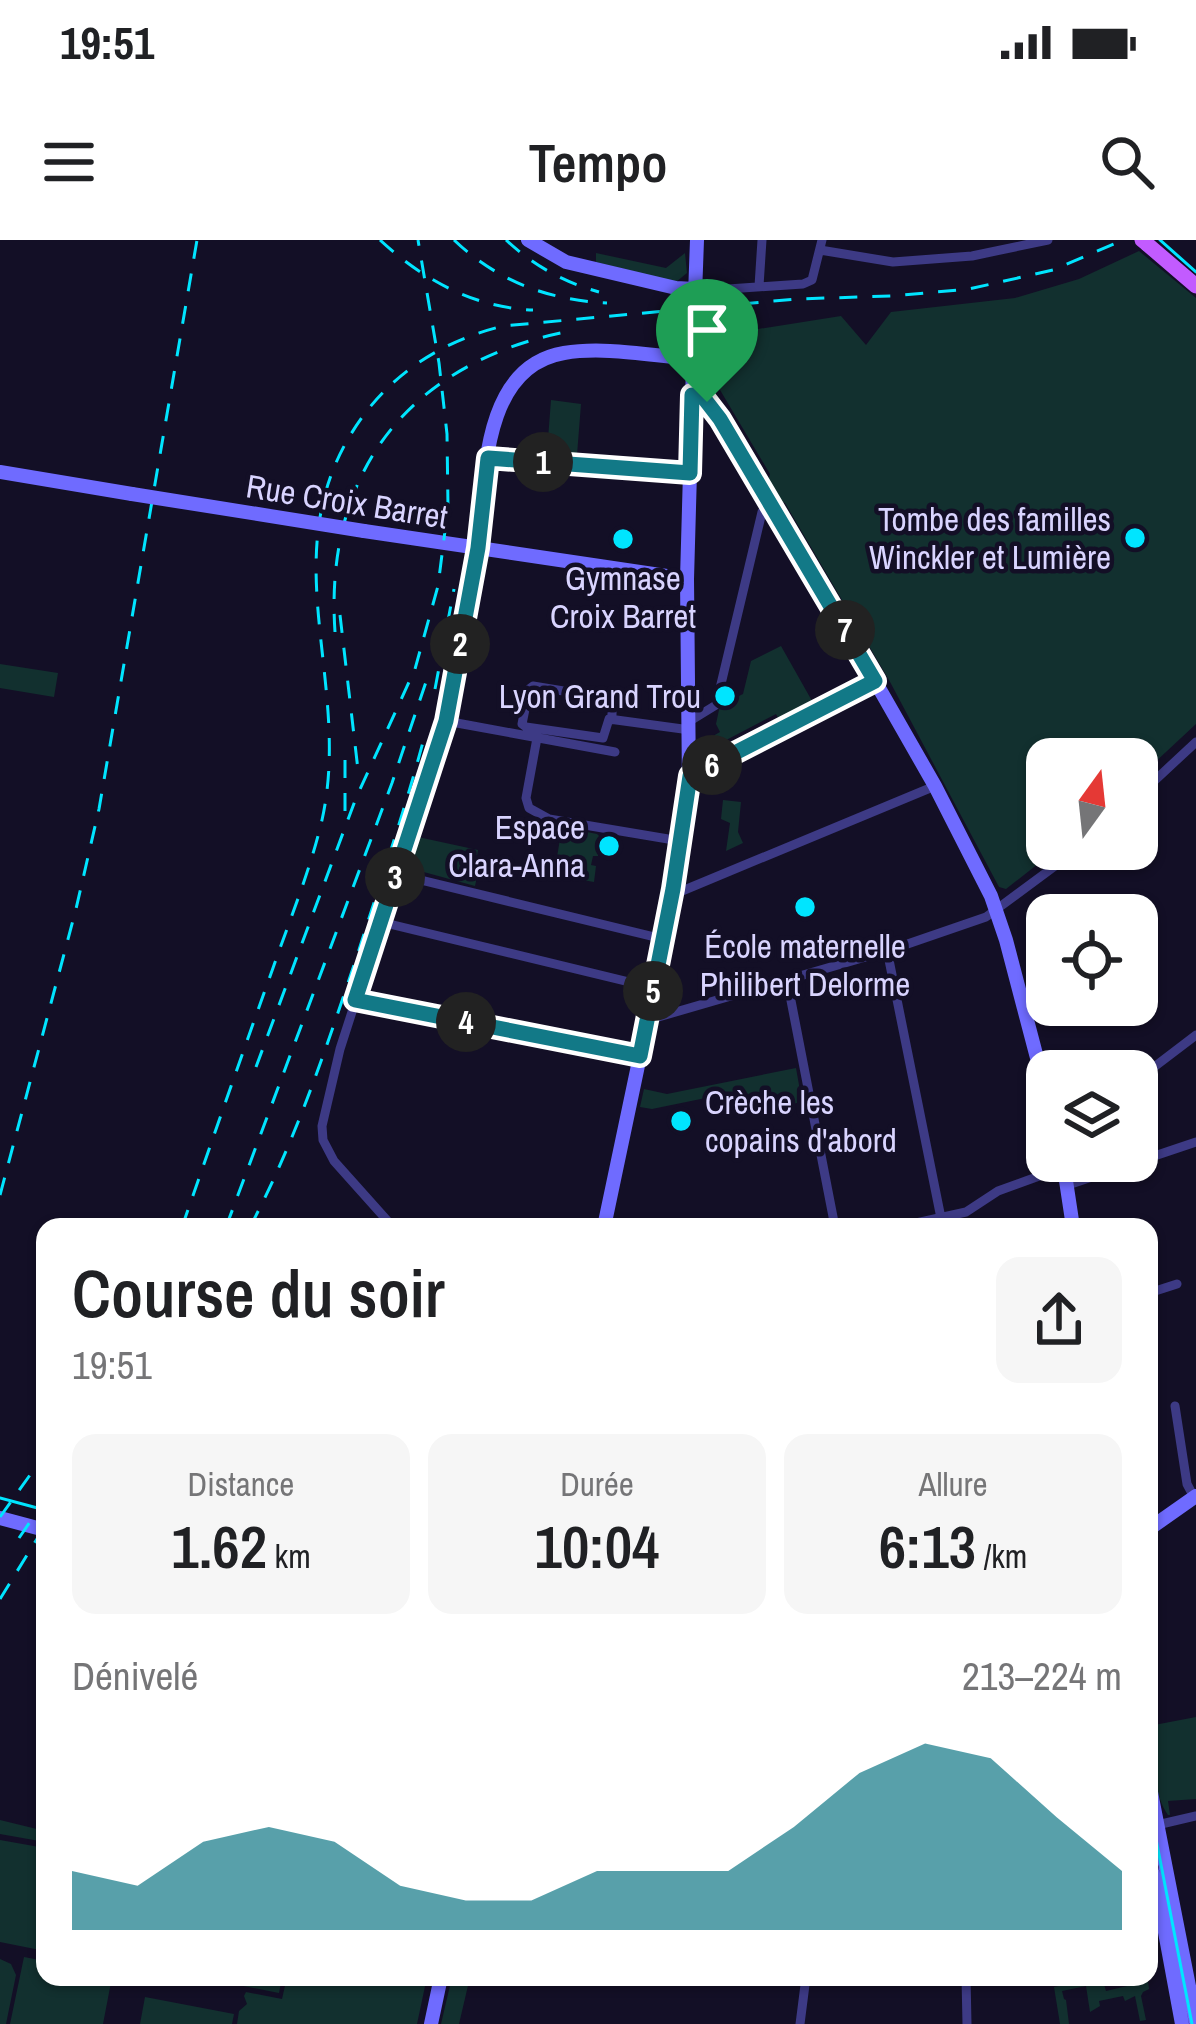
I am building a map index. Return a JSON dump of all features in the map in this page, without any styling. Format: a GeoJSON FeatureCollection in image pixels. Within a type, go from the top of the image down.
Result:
{"type":"FeatureCollection","features":[{"type":"Feature","properties":{"kind":"main road"},"geometry":{"type":"LineString","coordinates":[[1153,245],[1196,286]]}},
{"type":"Feature","properties":{"kind":"street"},"geometry":{"type":"LineString","coordinates":[[529,240],[566,262],[695,290],[803,284],[812,280],[821,245],[893,262],[973,256],[1048,240]]}},
{"type":"Feature","properties":{"kind":"street"},"geometry":{"type":"LineString","coordinates":[[606,1218],[673,889],[690,776],[687,579],[698,240]]}},
{"type":"Feature","properties":{"kind":"street"},"geometry":{"type":"LineString","coordinates":[[759,286],[762,240]]}},
{"type":"Feature","properties":{"kind":"street"},"geometry":{"type":"LineString","coordinates":[[971,240],[973,256]]}},
{"type":"Feature","properties":{"kind":"street"},"geometry":{"type":"LineString","coordinates":[[385,1218],[334,1161],[323,1140],[324,1114],[355,1000],[446,721],[501,401],[526,370],[546,358],[581,352],[694,359]]}},
{"type":"Feature","properties":{"kind":"street"},"geometry":{"type":"LineString","coordinates":[[692,395],[703,397],[720,419],[935,787],[997,910],[1035,1050]]}},
{"type":"Feature","properties":{"kind":"street"},"geometry":{"type":"LineString","coordinates":[[488,458],[690,473]]}},
{"type":"Feature","properties":{"kind":"street","name":"Rue Croix Barret"},"geometry":{"type":"LineString","coordinates":[[0,472],[687,579]]}},
{"type":"Feature","properties":{"kind":"street"},"geometry":{"type":"LineString","coordinates":[[612,719],[690,725],[716,705],[762,512],[768,507],[766,497]]}},
{"type":"Feature","properties":{"kind":"street"},"geometry":{"type":"LineString","coordinates":[[690,776],[875,681]]}},
{"type":"Feature","properties":{"kind":"street"},"geometry":{"type":"LineString","coordinates":[[533,686],[612,699],[612,719],[603,739],[522,724],[533,686]]}},
{"type":"Feature","properties":{"kind":"street"},"geometry":{"type":"LineString","coordinates":[[446,721],[615,752]]}},
{"type":"Feature","properties":{"kind":"street"},"geometry":{"type":"LineString","coordinates":[[536,738],[526,798],[529,808],[549,819],[680,841]]}},
{"type":"Feature","properties":{"kind":"street"},"geometry":{"type":"LineString","coordinates":[[1158,777],[1196,742]]}},
{"type":"Feature","properties":{"kind":"street"},"geometry":{"type":"LineString","coordinates":[[673,889],[682,891],[935,787]]}},
{"type":"Feature","properties":{"kind":"street"},"geometry":{"type":"LineString","coordinates":[[648,1020],[986,917],[1050,870]]}},
{"type":"Feature","properties":{"kind":"street"},"geometry":{"type":"LineString","coordinates":[[396,874],[663,939]]}},
{"type":"Feature","properties":{"kind":"street"},"geometry":{"type":"LineString","coordinates":[[380,922],[654,988]]}},
{"type":"Feature","properties":{"kind":"street"},"geometry":{"type":"LineString","coordinates":[[886,950],[941,1218],[966,1212],[1026,1180]]}},
{"type":"Feature","properties":{"kind":"street"},"geometry":{"type":"LineString","coordinates":[[787,980],[833,1218]]}},
{"type":"Feature","properties":{"kind":"street"},"geometry":{"type":"LineString","coordinates":[[355,1000],[640,1056]]}},
{"type":"Feature","properties":{"kind":"street"},"geometry":{"type":"LineString","coordinates":[[1158,1064],[1196,1035]]}},
{"type":"Feature","properties":{"kind":"street"},"geometry":{"type":"LineString","coordinates":[[1068,1185],[1196,1142]]}},
{"type":"Feature","properties":{"kind":"street"},"geometry":{"type":"LineString","coordinates":[[1067,1182],[1072,1218]]}},
{"type":"Feature","properties":{"kind":"street"},"geometry":{"type":"LineString","coordinates":[[1158,1290],[1177,1284]]}},
{"type":"Feature","properties":{"kind":"street"},"geometry":{"type":"LineString","coordinates":[[1158,1520],[1195,1496],[1187,1484],[1175,1406]]}},
{"type":"Feature","properties":{"kind":"street"},"geometry":{"type":"LineString","coordinates":[[0,1518],[36,1528]]}},
{"type":"Feature","properties":{"kind":"street"},"geometry":{"type":"LineString","coordinates":[[1158,1825],[1196,1816]]}},
{"type":"Feature","properties":{"kind":"street"},"geometry":{"type":"LineString","coordinates":[[1158,1875],[1196,2023]]}},
{"type":"Feature","properties":{"kind":"street"},"geometry":{"type":"LineString","coordinates":[[1158,1894],[1183,2024]]}},
{"type":"Feature","properties":{"kind":"street"},"geometry":{"type":"LineString","coordinates":[[431,2024],[439,1986]]}},
{"type":"Feature","properties":{"kind":"street"},"geometry":{"type":"LineString","coordinates":[[800,2024],[803,1986]]}},
{"type":"Feature","properties":{"kind":"street"},"geometry":{"type":"LineString","coordinates":[[966,1986],[968,2024]]}},
{"type":"Feature","properties":{"kind":"green space"},"geometry":{"type":"Polygon","coordinates":[[[1139,251],[1196,298],[1196,724],[1158,759],[1158,738],[1026,738],[1026,870],[1030,870],[1006,889],[999,887],[889,680],[785,503],[775,499],[767,484],[770,474],[704,363],[705,332],[841,316],[866,345],[891,312],[1015,298],[1079,279],[1139,251]]]}},
{"type":"Feature","properties":{"kind":"green space"},"geometry":{"type":"Polygon","coordinates":[[[596,253],[666,268],[685,253],[687,273],[676,282],[596,262],[596,253]]]}},
{"type":"Feature","properties":{"kind":"green space"},"geometry":{"type":"Polygon","coordinates":[[[551,400],[581,404],[577,455],[547,452],[551,400]]]}},
{"type":"Feature","properties":{"kind":"green space"},"geometry":{"type":"Polygon","coordinates":[[[781,646],[816,708],[782,725],[776,714],[711,748],[713,736],[720,732],[716,724],[720,705],[743,694],[751,661],[781,646]]]}},
{"type":"Feature","properties":{"kind":"green space"},"geometry":{"type":"Polygon","coordinates":[[[0,664],[58,673],[54,697],[0,688],[0,664]]]}},
{"type":"Feature","properties":{"kind":"green space"},"geometry":{"type":"Polygon","coordinates":[[[723,800],[741,802],[738,832],[743,843],[726,851],[730,823],[721,819],[723,800]]]}},
{"type":"Feature","properties":{"kind":"green space"},"geometry":{"type":"Polygon","coordinates":[[[562,827],[601,838],[591,865],[596,866],[594,882],[554,875],[562,827]]]}},
{"type":"Feature","properties":{"kind":"green space"},"geometry":{"type":"Polygon","coordinates":[[[418,837],[478,850],[475,886],[409,868],[418,837]]]}},
{"type":"Feature","properties":{"kind":"green space"},"geometry":{"type":"Polygon","coordinates":[[[796,1068],[802,1102],[735,1115],[730,1093],[652,1109],[640,1107],[644,1089],[667,1094],[796,1068]]]}},
{"type":"Feature","properties":{"kind":"green space"},"geometry":{"type":"Polygon","coordinates":[[[1196,1717],[1196,1799],[1168,1801],[1170,1815],[1158,1791],[1158,1724],[1196,1717]]]}},
{"type":"Feature","properties":{"kind":"green space"},"geometry":{"type":"Polygon","coordinates":[[[0,1820],[36,1829],[36,1840],[0,1834],[0,1820]]]}},
{"type":"Feature","properties":{"kind":"green space"},"geometry":{"type":"Polygon","coordinates":[[[0,1840],[36,1846],[36,1949],[0,1942],[0,1840]]]}},
{"type":"Feature","properties":{"kind":"green space"},"geometry":{"type":"Polygon","coordinates":[[[24,1957],[36,1959],[36,1986],[110,1986],[103,2024],[10,2024],[24,1957]]]}},
{"type":"Feature","properties":{"kind":"green space"},"geometry":{"type":"Polygon","coordinates":[[[0,1959],[11,1964],[16,1975],[6,2024],[0,2024],[0,1959]]]}},
{"type":"Feature","properties":{"kind":"green space"},"geometry":{"type":"Polygon","coordinates":[[[244,1986],[280,1986],[279,1993],[244,1986]]]}},
{"type":"Feature","properties":{"kind":"green space"},"geometry":{"type":"Polygon","coordinates":[[[285,1986],[425,1986],[417,2024],[237,2024],[239,2011],[247,2004],[246,1992],[282,1999],[285,1986]]]}},
{"type":"Feature","properties":{"kind":"green space"},"geometry":{"type":"Polygon","coordinates":[[[450,1986],[468,1986],[459,2024],[441,2024],[450,1986]]]}},
{"type":"Feature","properties":{"kind":"green space"},"geometry":{"type":"Polygon","coordinates":[[[1086,1986],[1062,1991],[1069,2024],[1060,2024],[1054,1987],[1086,1986]]]}},
{"type":"Feature","properties":{"kind":"green space"},"geometry":{"type":"Polygon","coordinates":[[[1086,1986],[1105,1986],[1106,1991],[1149,1986],[1141,1996],[1146,2020],[1140,2021],[1135,1996],[1099,2001],[1100,2006],[1090,2012],[1086,1986]]]}},
{"type":"Feature","properties":{"kind":"green space"},"geometry":{"type":"Polygon","coordinates":[[[145,1997],[234,2014],[232,2024],[140,2024],[145,1997]]]}},
{"type":"Feature","properties":{"kind":"tram line"},"geometry":{"type":"LineString","coordinates":[[1160,240],[1196,272]]}},
{"type":"Feature","properties":{"kind":"tram line"},"geometry":{"type":"LineString","coordinates":[[0,1498],[36,1508]]}},
{"type":"Feature","properties":{"kind":"tram line"},"geometry":{"type":"LineString","coordinates":[[1158,1849],[1192,2024]]}},
{"type":"Feature","properties":{"kind":"railway"},"geometry":{"type":"LineString","coordinates":[[0,1195],[99,809],[197,240]]}},
{"type":"Feature","properties":{"kind":"railway"},"geometry":{"type":"LineString","coordinates":[[380,240],[450,289],[490,304],[533,310]]}},
{"type":"Feature","properties":{"kind":"railway"},"geometry":{"type":"LineString","coordinates":[[256,1067],[356,798],[415,669],[438,586],[448,507],[447,434],[418,240]]}},
{"type":"Feature","properties":{"kind":"railway"},"geometry":{"type":"LineString","coordinates":[[454,240],[488,267],[524,286],[564,298],[607,303]]}},
{"type":"Feature","properties":{"kind":"railway"},"geometry":{"type":"LineString","coordinates":[[506,240],[549,272],[599,292]]}},
{"type":"Feature","properties":{"kind":"railway"},"geometry":{"type":"LineString","coordinates":[[185,1218],[322,820],[329,767],[316,562],[321,512],[336,462],[380,396],[427,357],[503,326],[796,299],[969,289],[1053,270],[1123,240]]}},
{"type":"Feature","properties":{"kind":"railway"},"geometry":{"type":"LineString","coordinates":[[335,632],[335,574],[344,522],[362,475],[387,434],[421,399],[462,370],[510,348],[565,332]]}},
{"type":"Feature","properties":{"kind":"railway"},"geometry":{"type":"LineString","coordinates":[[435,689],[454,589]]}},
{"type":"Feature","properties":{"kind":"railway"},"geometry":{"type":"LineString","coordinates":[[340,615],[358,770]]}},
{"type":"Feature","properties":{"kind":"railway"},"geometry":{"type":"LineString","coordinates":[[229,1218],[429,673]]}},
{"type":"Feature","properties":{"kind":"railway"},"geometry":{"type":"LineString","coordinates":[[254,1218],[322,1058],[423,742]]}},
{"type":"Feature","properties":{"kind":"railway"},"geometry":{"type":"LineString","coordinates":[[345,752],[345,811]]}},
{"type":"Feature","properties":{"kind":"railway"},"geometry":{"type":"LineString","coordinates":[[0,1517],[36,1467]]}},
{"type":"Feature","properties":{"kind":"railway"},"geometry":{"type":"LineString","coordinates":[[19,1538],[36,1513]]}},
{"type":"Feature","properties":{"kind":"railway"},"geometry":{"type":"LineString","coordinates":[[0,1599],[36,1541]]}},
{"type":"Feature","properties":{"kind":"place","name":"Tombe des familles Winckler et Lumière"},"geometry":{"type":"Point","coordinates":[1135,538]}},
{"type":"Feature","properties":{"kind":"place","name":"Gymnase Croix Barret"},"geometry":{"type":"Point","coordinates":[623,539]}},
{"type":"Feature","properties":{"kind":"place","name":"Lyon Grand Trou"},"geometry":{"type":"Point","coordinates":[725,696]}},
{"type":"Feature","properties":{"kind":"place","name":"Espace Clara-Anna"},"geometry":{"type":"Point","coordinates":[609,846]}},
{"type":"Feature","properties":{"kind":"place","name":"École maternelle Philibert Delorme"},"geometry":{"type":"Point","coordinates":[805,907]}},
{"type":"Feature","properties":{"kind":"place","name":"Crèche les copains d'abord"},"geometry":{"type":"Point","coordinates":[681,1121]}},
{"type":"Feature","properties":{"kind":"route"},"geometry":{"type":"LineString","coordinates":[[692,395],[707,402],[875,681],[690,776],[640,1056],[355,1000],[446,721],[478,548],[488,458],[690,473],[692,395]]}}]}
